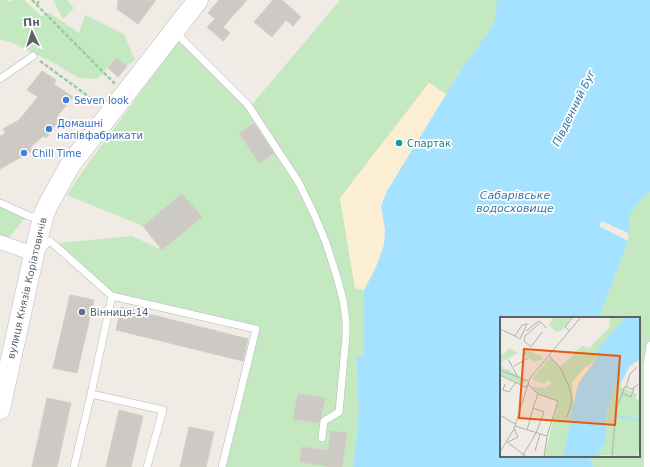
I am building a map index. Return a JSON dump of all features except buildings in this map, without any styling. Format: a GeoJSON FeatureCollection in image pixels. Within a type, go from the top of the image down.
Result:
{"type":"FeatureCollection","features":[{"type":"Feature","properties":{"kind":"main road","name":"вулиця Князів Коріатовичів"},"geometry":{"type":"LineString","coordinates":[[0,409],[44,214],[70,166],[198,0]]}},
{"type":"Feature","properties":{"kind":"street"},"geometry":{"type":"LineString","coordinates":[[0,242],[34,254]]}},
{"type":"Feature","properties":{"kind":"lane"},"geometry":{"type":"LineString","coordinates":[[174,30],[248,105],[298,182],[316,216],[326,243],[343,300],[346,320],[346,336],[339,412],[324,421],[322,438]]}},
{"type":"Feature","properties":{"kind":"lane"},"geometry":{"type":"LineString","coordinates":[[0,79],[33,56]]}},
{"type":"Feature","properties":{"kind":"lane"},"geometry":{"type":"LineString","coordinates":[[0,203],[31,217],[44,214]]}},
{"type":"Feature","properties":{"kind":"lane"},"geometry":{"type":"LineString","coordinates":[[34,254],[50,241],[112,296],[256,329],[222,467]]}},
{"type":"Feature","properties":{"kind":"lane"},"geometry":{"type":"LineString","coordinates":[[74,467],[112,296]]}},
{"type":"Feature","properties":{"kind":"lane"},"geometry":{"type":"LineString","coordinates":[[647,467],[647,366],[650,345]]}},
{"type":"Feature","properties":{"kind":"lane"},"geometry":{"type":"LineString","coordinates":[[91,394],[163,410],[147,467]]}},
{"type":"Feature","properties":{"kind":"path"},"geometry":{"type":"LineString","coordinates":[[32,0],[111,80]]}},
{"type":"Feature","properties":{"kind":"path"},"geometry":{"type":"LineString","coordinates":[[37,5],[39,0]]}},
{"type":"Feature","properties":{"kind":"path"},"geometry":{"type":"LineString","coordinates":[[33,56],[100,105]]}},
{"type":"Feature","properties":{"kind":"green space"},"geometry":{"type":"Polygon","coordinates":[[[0,0],[10,2],[12,0],[24,0],[41,16],[50,13],[79,33],[85,15],[124,34],[135,60],[127,66],[117,58],[97,79],[79,78],[54,63],[13,43],[0,39],[0,0]]]}},
{"type":"Feature","properties":{"kind":"green space"},"geometry":{"type":"Polygon","coordinates":[[[53,0],[67,0],[74,8],[63,19],[53,0]]]}},
{"type":"Feature","properties":{"kind":"green space"},"geometry":{"type":"Polygon","coordinates":[[[340,0],[503,0],[497,8],[493,25],[446,94],[429,83],[340,198],[355,288],[364,290],[364,356],[356,357],[359,415],[353,467],[222,467],[256,329],[112,296],[59,243],[132,236],[162,250],[202,217],[182,194],[143,226],[67,195],[82,172],[181,37],[250,107],[340,0]],[[255,122],[239,133],[259,163],[276,152],[255,122]]]}},
{"type":"Feature","properties":{"kind":"green space"},"geometry":{"type":"Polygon","coordinates":[[[650,192],[650,467],[542,467],[557,457],[640,457],[640,317],[599,317],[628,241],[630,214],[643,197],[650,192]]]}},
{"type":"Feature","properties":{"kind":"green space"},"geometry":{"type":"Polygon","coordinates":[[[0,203],[27,215],[4,244],[0,242],[0,203]]]}},
{"type":"Feature","properties":{"kind":"sand","name":"Спартак"},"geometry":{"type":"Polygon","coordinates":[[[429,83],[446,94],[387,191],[381,206],[385,229],[384,245],[376,267],[364,290],[355,288],[340,198],[429,83]]]}},
{"type":"Feature","properties":{"kind":"water","name":"Сабарівське водосховище"},"geometry":{"type":"Polygon","coordinates":[[[497,0],[650,0],[650,192],[643,197],[630,214],[628,241],[599,317],[500,317],[500,457],[589,457],[593,467],[353,467],[359,415],[356,357],[364,356],[364,290],[376,267],[384,245],[385,229],[381,206],[387,191],[461,70],[493,25],[496,16],[497,0]]]}},
{"type":"Feature","properties":{"kind":"pier"},"geometry":{"type":"Polygon","coordinates":[[[602,221],[628,233],[628,241],[599,226],[602,221]]]}},
{"type":"Feature","properties":{"kind":"place","name":"Seven look"},"geometry":{"type":"Point","coordinates":[66,100]}},
{"type":"Feature","properties":{"kind":"place","name":"Домашні напівфабрикати"},"geometry":{"type":"Point","coordinates":[49,129]}},
{"type":"Feature","properties":{"kind":"place","name":"Спартак"},"geometry":{"type":"Point","coordinates":[399,143]}},
{"type":"Feature","properties":{"kind":"place","name":"Chill Time"},"geometry":{"type":"Point","coordinates":[24,153]}},
{"type":"Feature","properties":{"kind":"place","name":"Вінниця-14"},"geometry":{"type":"Point","coordinates":[82,312]}},
{"type":"Feature","properties":{"kind":"water label","name":"Південний Буг"},"geometry":{"type":"Point","coordinates":[574,108]}}]}
